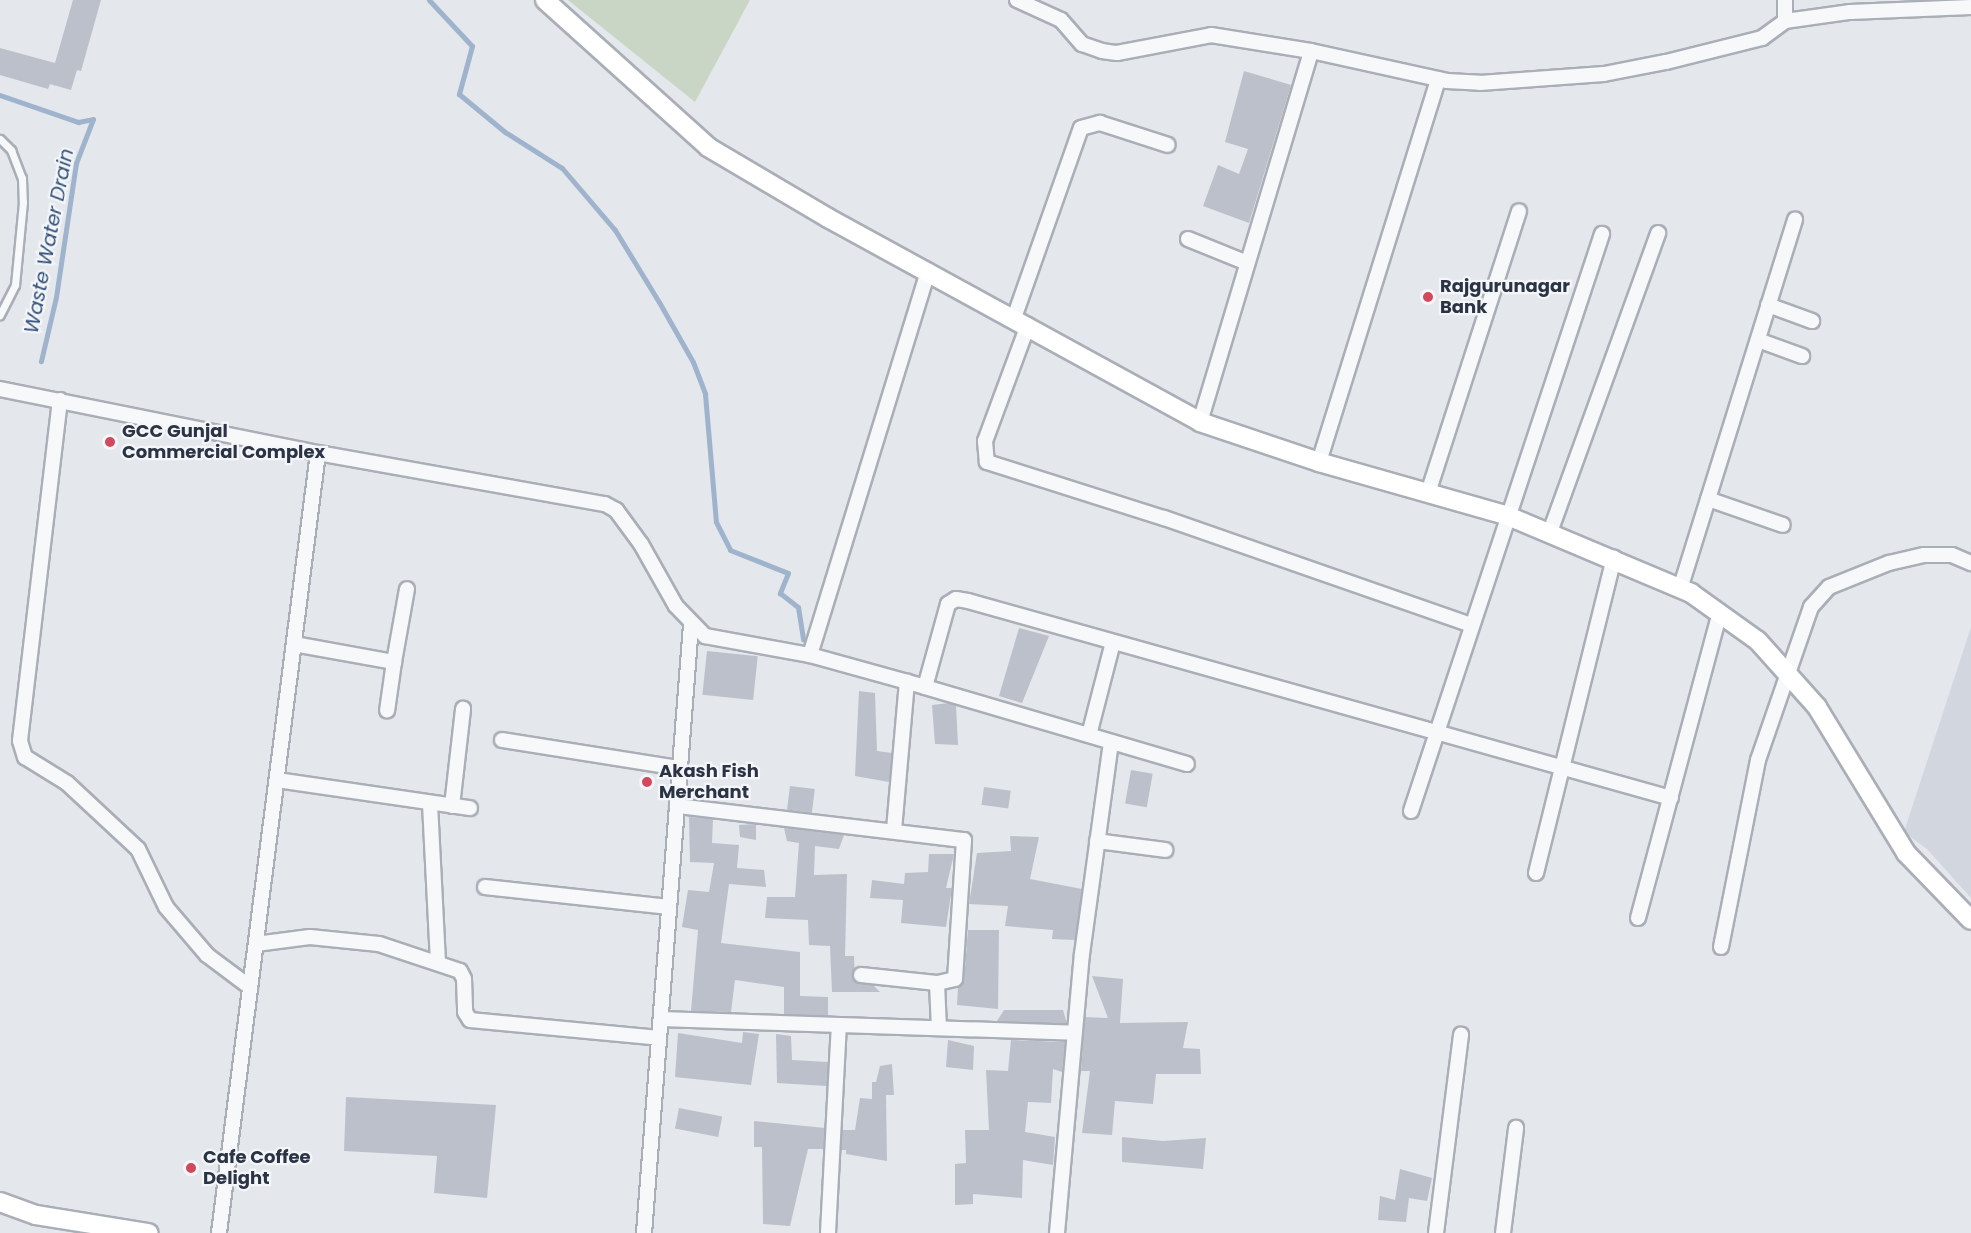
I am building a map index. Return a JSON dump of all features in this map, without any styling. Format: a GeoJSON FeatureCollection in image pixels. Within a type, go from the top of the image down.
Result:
{"type":"FeatureCollection","features":[{"type":"Feature","properties":{"kind":"street"},"geometry":{"type":"LineString","coordinates":[[545,0],[708,147],[1200,422],[1319,462],[1508,516],[1614,558],[1680,589],[1720,612],[1758,640],[1817,707],[1906,853],[1971,920]]}},
{"type":"Feature","properties":{"kind":"street"},"geometry":{"type":"LineString","coordinates":[[1017,0],[1061,20],[1082,44],[1102,51],[1117,53],[1211,35],[1311,51],[1438,80],[1480,83],[1604,74],[1729,49],[1762,38],[1785,21],[1850,12],[1963,5]]}},
{"type":"Feature","properties":{"kind":"street"},"geometry":{"type":"LineString","coordinates":[[1785,0],[1785,21]]}},
{"type":"Feature","properties":{"kind":"street"},"geometry":{"type":"LineString","coordinates":[[1200,422],[1311,51]]}},
{"type":"Feature","properties":{"kind":"street"},"geometry":{"type":"LineString","coordinates":[[1319,462],[1438,80]]}},
{"type":"Feature","properties":{"kind":"street"},"geometry":{"type":"LineString","coordinates":[[1168,145],[1100,123],[1081,128],[985,441],[987,462],[1164,518],[1472,625]]}},
{"type":"Feature","properties":{"kind":"street"},"geometry":{"type":"LineString","coordinates":[[1428,493],[1519,211]]}},
{"type":"Feature","properties":{"kind":"street"},"geometry":{"type":"LineString","coordinates":[[1680,589],[1795,220]]}},
{"type":"Feature","properties":{"kind":"street"},"geometry":{"type":"LineString","coordinates":[[1551,532],[1658,233]]}},
{"type":"Feature","properties":{"kind":"street"},"geometry":{"type":"LineString","coordinates":[[1411,811],[1602,234]]}},
{"type":"Feature","properties":{"kind":"street"},"geometry":{"type":"LineString","coordinates":[[1188,239],[1247,262]]}},
{"type":"Feature","properties":{"kind":"street"},"geometry":{"type":"LineString","coordinates":[[810,655],[928,272]]}},
{"type":"Feature","properties":{"kind":"street"},"geometry":{"type":"LineString","coordinates":[[1768,305],[1812,321]]}},
{"type":"Feature","properties":{"kind":"street"},"geometry":{"type":"LineString","coordinates":[[1758,340],[1802,356]]}},
{"type":"Feature","properties":{"kind":"street"},"geometry":{"type":"LineString","coordinates":[[0,389],[318,453],[605,504],[616,510],[641,544],[691,626],[705,636],[810,655],[1187,764]]}},
{"type":"Feature","properties":{"kind":"street"},"geometry":{"type":"LineString","coordinates":[[60,400],[20,741],[25,757],[67,783],[138,849],[166,907],[207,956],[250,987]]}},
{"type":"Feature","properties":{"kind":"street"},"geometry":{"type":"LineString","coordinates":[[219,1233],[318,453]]}},
{"type":"Feature","properties":{"kind":"street"},"geometry":{"type":"LineString","coordinates":[[1708,499],[1782,525]]}},
{"type":"Feature","properties":{"kind":"street"},"geometry":{"type":"LineString","coordinates":[[1721,947],[1758,760],[1811,608],[1829,587],[1889,563],[1924,555],[1952,555],[1971,563]]}},
{"type":"Feature","properties":{"kind":"street"},"geometry":{"type":"LineString","coordinates":[[1536,873],[1614,558]]}},
{"type":"Feature","properties":{"kind":"street"},"geometry":{"type":"LineString","coordinates":[[387,711],[407,589]]}},
{"type":"Feature","properties":{"kind":"street"},"geometry":{"type":"LineString","coordinates":[[925,687],[948,604],[956,599],[1563,770],[1671,798]]}},
{"type":"Feature","properties":{"kind":"street"},"geometry":{"type":"LineString","coordinates":[[1638,918],[1720,612]]}},
{"type":"Feature","properties":{"kind":"street"},"geometry":{"type":"LineString","coordinates":[[644,1233],[691,626]]}},
{"type":"Feature","properties":{"kind":"street"},"geometry":{"type":"LineString","coordinates":[[1089,735],[1113,642]]}},
{"type":"Feature","properties":{"kind":"street"},"geometry":{"type":"LineString","coordinates":[[294,644],[394,662]]}},
{"type":"Feature","properties":{"kind":"street"},"geometry":{"type":"LineString","coordinates":[[894,830],[907,682]]}},
{"type":"Feature","properties":{"kind":"street"},"geometry":{"type":"LineString","coordinates":[[452,806],[463,709]]}},
{"type":"Feature","properties":{"kind":"street"},"geometry":{"type":"LineString","coordinates":[[502,740],[679,768]]}},
{"type":"Feature","properties":{"kind":"street"},"geometry":{"type":"LineString","coordinates":[[1057,1233],[1075,1033],[1111,742]]}},
{"type":"Feature","properties":{"kind":"street"},"geometry":{"type":"LineString","coordinates":[[277,780],[470,808]]}},
{"type":"Feature","properties":{"kind":"street"},"geometry":{"type":"LineString","coordinates":[[430,804],[438,962]]}},
{"type":"Feature","properties":{"kind":"street"},"geometry":{"type":"LineString","coordinates":[[676,806],[955,837],[964,840],[966,848],[955,979],[937,983],[861,975]]}},
{"type":"Feature","properties":{"kind":"street"},"geometry":{"type":"LineString","coordinates":[[1097,841],[1165,850]]}},
{"type":"Feature","properties":{"kind":"street"},"geometry":{"type":"LineString","coordinates":[[485,887],[669,907]]}},
{"type":"Feature","properties":{"kind":"street"},"geometry":{"type":"LineString","coordinates":[[256,944],[322,938],[379,944],[460,971],[464,980],[465,1012],[470,1020],[659,1038]]}},
{"type":"Feature","properties":{"kind":"street"},"geometry":{"type":"LineString","coordinates":[[937,983],[939,1028]]}},
{"type":"Feature","properties":{"kind":"street"},"geometry":{"type":"LineString","coordinates":[[661,1019],[1075,1033]]}},
{"type":"Feature","properties":{"kind":"street"},"geometry":{"type":"LineString","coordinates":[[828,1233],[839,1025]]}},
{"type":"Feature","properties":{"kind":"street"},"geometry":{"type":"LineString","coordinates":[[1436,1233],[1461,1035]]}},
{"type":"Feature","properties":{"kind":"street"},"geometry":{"type":"LineString","coordinates":[[1503,1233],[1516,1128]]}},
{"type":"Feature","properties":{"kind":"street"},"geometry":{"type":"LineString","coordinates":[[0,1202],[36,1215],[149,1233]]}},
{"type":"Feature","properties":{"kind":"lane"},"geometry":{"type":"LineString","coordinates":[[0,139],[11,150],[22,178],[23,202],[15,285],[0,315]]}},
{"type":"Feature","properties":{"kind":"shaded area"},"geometry":{"type":"Polygon","coordinates":[[[1971,627],[1971,898],[1927,849],[1904,832],[1971,627]]]}},
{"type":"Feature","properties":{"kind":"green space"},"geometry":{"type":"Polygon","coordinates":[[[568,0],[750,0],[695,102],[568,0]]]}},
{"type":"Feature","properties":{"kind":"building"},"geometry":{"type":"Polygon","coordinates":[[[73,0],[101,0],[81,71],[77,70],[71,90],[50,84],[48,89],[0,75],[0,48],[55,63],[73,0]]]}},
{"type":"Feature","properties":{"kind":"building"},"geometry":{"type":"Polygon","coordinates":[[[1244,71],[1291,85],[1249,223],[1203,206],[1218,165],[1239,174],[1248,149],[1225,142],[1244,71]]]}},
{"type":"Feature","properties":{"kind":"building"},"geometry":{"type":"Polygon","coordinates":[[[1019,628],[1049,636],[1022,703],[999,696],[1019,628]]]}},
{"type":"Feature","properties":{"kind":"building"},"geometry":{"type":"Polygon","coordinates":[[[707,651],[758,656],[753,700],[702,695],[707,651]]]}},
{"type":"Feature","properties":{"kind":"building"},"geometry":{"type":"Polygon","coordinates":[[[859,691],[875,693],[877,751],[892,753],[889,782],[855,776],[859,691]]]}},
{"type":"Feature","properties":{"kind":"building"},"geometry":{"type":"Polygon","coordinates":[[[949,703],[956,706],[958,745],[935,744],[932,705],[949,703]]]}},
{"type":"Feature","properties":{"kind":"building"},"geometry":{"type":"Polygon","coordinates":[[[1131,770],[1153,774],[1147,807],[1125,803],[1131,770]]]}},
{"type":"Feature","properties":{"kind":"building"},"geometry":{"type":"Polygon","coordinates":[[[790,786],[815,789],[812,813],[787,810],[790,786]]]}},
{"type":"Feature","properties":{"kind":"building"},"geometry":{"type":"Polygon","coordinates":[[[984,787],[1011,791],[1008,809],[981,805],[984,787]]]}},
{"type":"Feature","properties":{"kind":"building"},"geometry":{"type":"Polygon","coordinates":[[[689,817],[713,819],[712,843],[739,845],[737,868],[764,870],[766,887],[729,884],[721,943],[800,952],[800,996],[828,997],[828,1016],[784,1014],[784,987],[735,980],[731,1012],[691,1011],[698,930],[682,927],[688,890],[709,892],[714,863],[690,862],[689,817]]]}},
{"type":"Feature","properties":{"kind":"building"},"geometry":{"type":"Polygon","coordinates":[[[756,824],[756,840],[740,837],[739,825],[756,824]]]}},
{"type":"Feature","properties":{"kind":"building"},"geometry":{"type":"Polygon","coordinates":[[[784,828],[844,835],[839,849],[815,846],[814,875],[847,874],[845,956],[854,956],[855,982],[873,985],[880,992],[832,992],[830,946],[809,945],[808,920],[765,918],[767,897],[795,897],[799,843],[787,841],[784,828]]]}},
{"type":"Feature","properties":{"kind":"building"},"geometry":{"type":"Polygon","coordinates":[[[1010,836],[1039,837],[1030,879],[1082,889],[1075,940],[1052,939],[1053,930],[1005,926],[1008,906],[969,904],[977,853],[1011,851],[1010,836]]]}},
{"type":"Feature","properties":{"kind":"building"},"geometry":{"type":"Polygon","coordinates":[[[929,854],[954,854],[946,888],[952,888],[946,927],[901,923],[903,900],[870,898],[872,880],[904,884],[905,873],[928,872],[929,854]]]}},
{"type":"Feature","properties":{"kind":"building"},"geometry":{"type":"Polygon","coordinates":[[[968,930],[999,930],[998,1009],[957,1005],[958,987],[964,980],[968,930]]]}},
{"type":"Feature","properties":{"kind":"building"},"geometry":{"type":"Polygon","coordinates":[[[1092,976],[1123,979],[1120,1023],[1188,1022],[1183,1048],[1200,1049],[1201,1074],[1156,1074],[1153,1104],[1115,1101],[1112,1135],[1082,1133],[1090,1071],[1081,1071],[1085,1017],[1108,1018],[1092,976]]]}},
{"type":"Feature","properties":{"kind":"building"},"geometry":{"type":"Polygon","coordinates":[[[1004,1010],[1063,1010],[1067,1024],[997,1021],[1004,1010]]]}},
{"type":"Feature","properties":{"kind":"building"},"geometry":{"type":"Polygon","coordinates":[[[743,1032],[759,1034],[751,1085],[675,1077],[678,1033],[742,1043],[743,1032]]]}},
{"type":"Feature","properties":{"kind":"building"},"geometry":{"type":"Polygon","coordinates":[[[776,1034],[791,1036],[792,1060],[828,1062],[827,1086],[777,1083],[776,1034]]]}},
{"type":"Feature","properties":{"kind":"building"},"geometry":{"type":"Polygon","coordinates":[[[948,1040],[974,1046],[973,1070],[946,1067],[948,1040]]]}},
{"type":"Feature","properties":{"kind":"building"},"geometry":{"type":"Polygon","coordinates":[[[1011,1040],[1065,1042],[1062,1072],[1053,1069],[1051,1103],[1028,1102],[1025,1132],[1055,1137],[1053,1165],[1023,1160],[1022,1198],[973,1194],[973,1204],[955,1205],[955,1164],[966,1163],[965,1130],[989,1130],[986,1070],[1008,1071],[1011,1040]]]}},
{"type":"Feature","properties":{"kind":"building"},"geometry":{"type":"Polygon","coordinates":[[[892,1064],[894,1095],[886,1095],[887,1161],[846,1154],[846,1150],[841,1150],[842,1130],[855,1130],[860,1098],[872,1099],[872,1082],[876,1082],[880,1066],[892,1064]]]}},
{"type":"Feature","properties":{"kind":"building"},"geometry":{"type":"Polygon","coordinates":[[[346,1097],[496,1105],[487,1198],[434,1193],[437,1156],[344,1151],[346,1097]]]}},
{"type":"Feature","properties":{"kind":"building"},"geometry":{"type":"Polygon","coordinates":[[[679,1108],[722,1116],[718,1137],[675,1129],[679,1108]]]}},
{"type":"Feature","properties":{"kind":"building"},"geometry":{"type":"Polygon","coordinates":[[[754,1121],[825,1128],[823,1149],[808,1149],[790,1226],[763,1224],[762,1147],[754,1147],[754,1121]]]}},
{"type":"Feature","properties":{"kind":"building"},"geometry":{"type":"Polygon","coordinates":[[[1122,1137],[1163,1141],[1206,1138],[1203,1169],[1122,1162],[1122,1137]]]}},
{"type":"Feature","properties":{"kind":"building"},"geometry":{"type":"Polygon","coordinates":[[[1400,1169],[1432,1178],[1427,1201],[1409,1198],[1406,1222],[1378,1220],[1380,1196],[1395,1200],[1400,1169]]]}},
{"type":"Feature","properties":{"kind":"waterway"},"geometry":{"type":"LineString","coordinates":[[429,0],[472,46],[459,94],[505,132],[562,168],[615,230],[659,302],[693,362],[705,394],[716,522],[730,550],[788,573],[780,593],[798,607],[803,640]]}},
{"type":"Feature","properties":{"kind":"waterway","name":"Waste Water Drain"},"geometry":{"type":"LineString","coordinates":[[0,95],[78,122],[93,119],[76,163],[56,297],[41,361]]}},
{"type":"Feature","properties":{"kind":"place","name":"Rajgurunagar Bank"},"geometry":{"type":"Point","coordinates":[1428,297]}},
{"type":"Feature","properties":{"kind":"place","name":"GCC Gunjal Commercial Complex"},"geometry":{"type":"Point","coordinates":[110,442]}},
{"type":"Feature","properties":{"kind":"place","name":"Akash Fish Merchant"},"geometry":{"type":"Point","coordinates":[647,782]}},
{"type":"Feature","properties":{"kind":"place","name":"Cafe Coffee Delight"},"geometry":{"type":"Point","coordinates":[191,1168]}}]}
